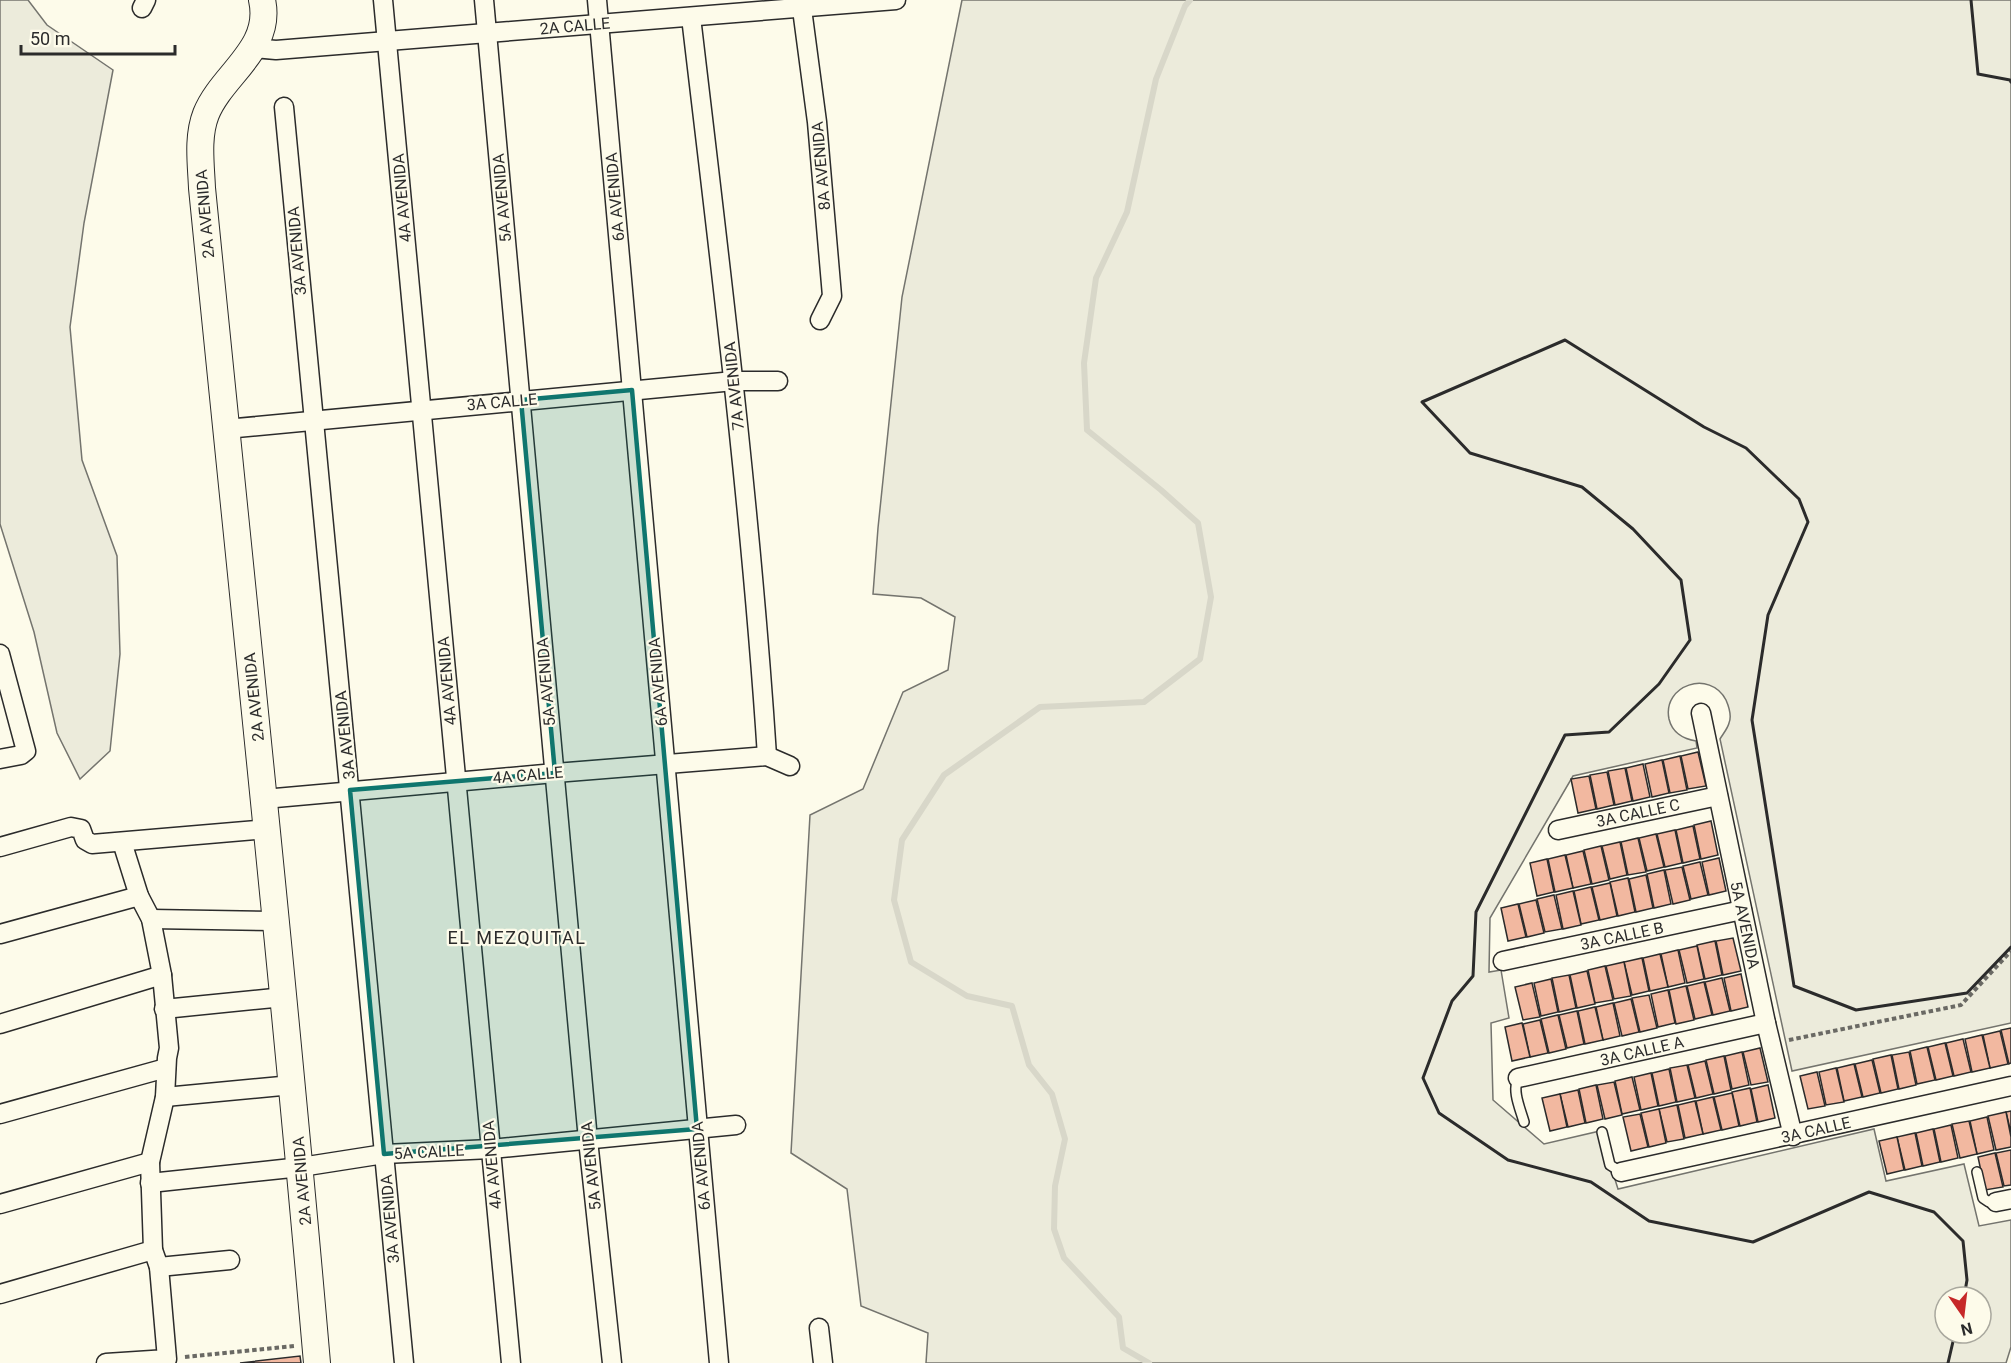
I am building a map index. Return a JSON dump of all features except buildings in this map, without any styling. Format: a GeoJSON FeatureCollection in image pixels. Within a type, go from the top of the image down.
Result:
{"type":"FeatureCollection","features":[{"type":"Feature","properties":{"kind":"main road","name":"2A AVENIDA"},"geometry":{"type":"LineString","coordinates":[[262,0],[264,24],[253,48],[208,109],[201,137],[202,188],[268,829],[317,1354]]}},
{"type":"Feature","properties":{"kind":"street","name":"4A AVENIDA"},"geometry":{"type":"LineString","coordinates":[[383,0],[511,1363]]}},
{"type":"Feature","properties":{"kind":"street","name":"5A AVENIDA"},"geometry":{"type":"LineString","coordinates":[[484,0],[588,1140],[612,1363]]}},
{"type":"Feature","properties":{"kind":"street","name":"6A AVENIDA"},"geometry":{"type":"LineString","coordinates":[[597,0],[719,1363]]}},
{"type":"Feature","properties":{"kind":"street","name":"2A CALLE"},"geometry":{"type":"LineString","coordinates":[[253,48],[276,50],[387,42],[896,0]]}},
{"type":"Feature","properties":{"kind":"street","name":"8A AVENIDA"},"geometry":{"type":"LineString","coordinates":[[802,9],[817,122],[832,296],[820,320]]}},
{"type":"Feature","properties":{"kind":"street","name":"7A AVENIDA"},"geometry":{"type":"LineString","coordinates":[[691,17],[734,381],[761,660],[767,756]]}},
{"type":"Feature","properties":{"kind":"street","name":"3A AVENIDA"},"geometry":{"type":"LineString","coordinates":[[284,107],[404,1363]]}},
{"type":"Feature","properties":{"kind":"street","name":"3A CALLE"},"geometry":{"type":"LineString","coordinates":[[226,429],[734,381],[778,381]]}},
{"type":"Feature","properties":{"kind":"street"},"geometry":{"type":"LineString","coordinates":[[0,654],[26,751],[21,755],[0,759]]}},
{"type":"Feature","properties":{"kind":"street","name":"5A AVENIDA"},"geometry":{"type":"LineString","coordinates":[[1701,713],[1766,1023],[1793,1136]]}},
{"type":"Feature","properties":{"kind":"street","name":"4A CALLE"},"geometry":{"type":"LineString","coordinates":[[264,799],[767,756],[790,766]]}},
{"type":"Feature","properties":{"kind":"street","name":"3A CALLE C"},"geometry":{"type":"LineString","coordinates":[[1558,830],[1718,796]]}},
{"type":"Feature","properties":{"kind":"street"},"geometry":{"type":"LineString","coordinates":[[0,847],[71,827],[81,829],[85,840],[92,844],[268,829]]}},
{"type":"Feature","properties":{"kind":"street"},"geometry":{"type":"LineString","coordinates":[[106,1363],[167,1359],[156,1259],[150,1162],[165,1097],[169,1048],[162,975],[151,919],[140,896],[122,842]]}},
{"type":"Feature","properties":{"kind":"street"},"geometry":{"type":"LineString","coordinates":[[0,934],[140,896]]}},
{"type":"Feature","properties":{"kind":"street","name":"3A CALLE B"},"geometry":{"type":"LineString","coordinates":[[1503,962],[1742,910]]}},
{"type":"Feature","properties":{"kind":"street"},"geometry":{"type":"LineString","coordinates":[[151,919],[276,921]]}},
{"type":"Feature","properties":{"kind":"street"},"geometry":{"type":"LineString","coordinates":[[0,1024],[162,975]]}},
{"type":"Feature","properties":{"kind":"street"},"geometry":{"type":"LineString","coordinates":[[164,1009],[284,997]]}},
{"type":"Feature","properties":{"kind":"street","name":"3A CALLE A"},"geometry":{"type":"LineString","coordinates":[[1518,1078],[1766,1023]]}},
{"type":"Feature","properties":{"kind":"street"},"geometry":{"type":"LineString","coordinates":[[0,1114],[166,1068]]}},
{"type":"Feature","properties":{"kind":"street"},"geometry":{"type":"LineString","coordinates":[[165,1097],[292,1085]]}},
{"type":"Feature","properties":{"kind":"street","name":"3A CALLE"},"geometry":{"type":"LineString","coordinates":[[1621,1173],[2011,1086]]}},
{"type":"Feature","properties":{"kind":"street","name":"5A CALLE"},"geometry":{"type":"LineString","coordinates":[[150,1183],[301,1167],[384,1154],[491,1149],[736,1125]]}},
{"type":"Feature","properties":{"kind":"street"},"geometry":{"type":"LineString","coordinates":[[0,1204],[150,1162]]}},
{"type":"Feature","properties":{"kind":"street"},"geometry":{"type":"LineString","coordinates":[[0,1294],[156,1259],[230,1260]]}},
{"type":"Feature","properties":{"kind":"street"},"geometry":{"type":"LineString","coordinates":[[819,1328],[823,1363]]}},
{"type":"Feature","properties":{"kind":"lane"},"geometry":{"type":"LineString","coordinates":[[1518,1078],[1517,1094],[1524,1122]]}},
{"type":"Feature","properties":{"kind":"lane"},"geometry":{"type":"LineString","coordinates":[[1602,1131],[1610,1165],[1621,1173]]}},
{"type":"Feature","properties":{"kind":"lane"},"geometry":{"type":"LineString","coordinates":[[1977,1172],[1983,1198],[1989,1202],[2004,1200]]}},
{"type":"Feature","properties":{"kind":"path"},"geometry":{"type":"LineString","coordinates":[[1771,1044],[1961,1005],[2011,951]]}},
{"type":"Feature","properties":{"kind":"path"},"geometry":{"type":"LineString","coordinates":[[167,1359],[317,1354]]}},
{"type":"Feature","properties":{"kind":"highlighted area"},"geometry":{"type":"Polygon","coordinates":[[[632,390],[697,1129],[384,1154],[350,790],[555,773],[521,400],[632,390]]]}},
{"type":"Feature","properties":{"kind":"shaded area"},"geometry":{"type":"Polygon","coordinates":[[[0,0],[28,0],[47,25],[113,70],[84,223],[70,327],[82,460],[117,556],[120,654],[110,751],[80,779],[57,733],[34,632],[0,524],[0,0]]]}},
{"type":"Feature","properties":{"kind":"shaded area"},"geometry":{"type":"Polygon","coordinates":[[[962,0],[2011,0],[2011,1023],[1792,1071],[1720,739],[1728,727],[1729,709],[1719,691],[1709,685],[1699,683],[1680,690],[1673,697],[1669,707],[1669,719],[1675,731],[1687,739],[1696,741],[1697,748],[1573,776],[1490,918],[1489,972],[1501,970],[1509,1018],[1491,1023],[1493,1100],[1544,1144],[1600,1131],[1618,1189],[1874,1129],[1886,1181],[1964,1164],[1979,1226],[2011,1220],[2011,1347],[2006,1363],[926,1363],[928,1333],[861,1306],[847,1189],[791,1153],[810,815],[863,789],[903,692],[948,670],[955,617],[921,598],[873,594],[902,297],[962,0]]]}},
{"type":"Feature","properties":{"kind":"waterway"},"geometry":{"type":"LineString","coordinates":[[1149,1363],[1123,1348],[1119,1317],[1064,1258],[1054,1229],[1055,1186],[1065,1139],[1052,1094],[1029,1065],[1012,1006],[967,996],[911,962],[894,900],[902,840],[944,775],[1040,707],[1144,702],[1200,659],[1211,597],[1198,523],[1087,430],[1084,363],[1096,278],[1127,212],[1156,79],[1185,6],[1190,0]]}},
{"type":"Feature","properties":{"kind":"wall"},"geometry":{"type":"LineString","coordinates":[[1971,0],[1978,74],[2011,82]]}},
{"type":"Feature","properties":{"kind":"wall"},"geometry":{"type":"LineString","coordinates":[[1966,1285],[1963,1241],[1934,1212],[1869,1192],[1753,1242],[1649,1221],[1591,1182],[1508,1160],[1439,1113],[1423,1078],[1452,1001],[1473,976],[1476,912],[1565,735],[1609,732],[1659,684],[1690,640],[1681,580],[1633,529],[1582,487],[1470,453],[1422,402],[1565,340],[1704,427],[1746,448],[1799,499],[1808,522],[1768,615],[1752,720],[1794,986],[1856,1010],[1967,993],[2011,947]]}},
{"type":"Feature","properties":{"kind":"wall"},"geometry":{"type":"LineString","coordinates":[[1948,1363],[1952,1345]]}},
{"type":"Feature","properties":{"kind":"district","name":"EL MEZQUITAL"},"geometry":{"type":"Point","coordinates":[517,937]}}]}
